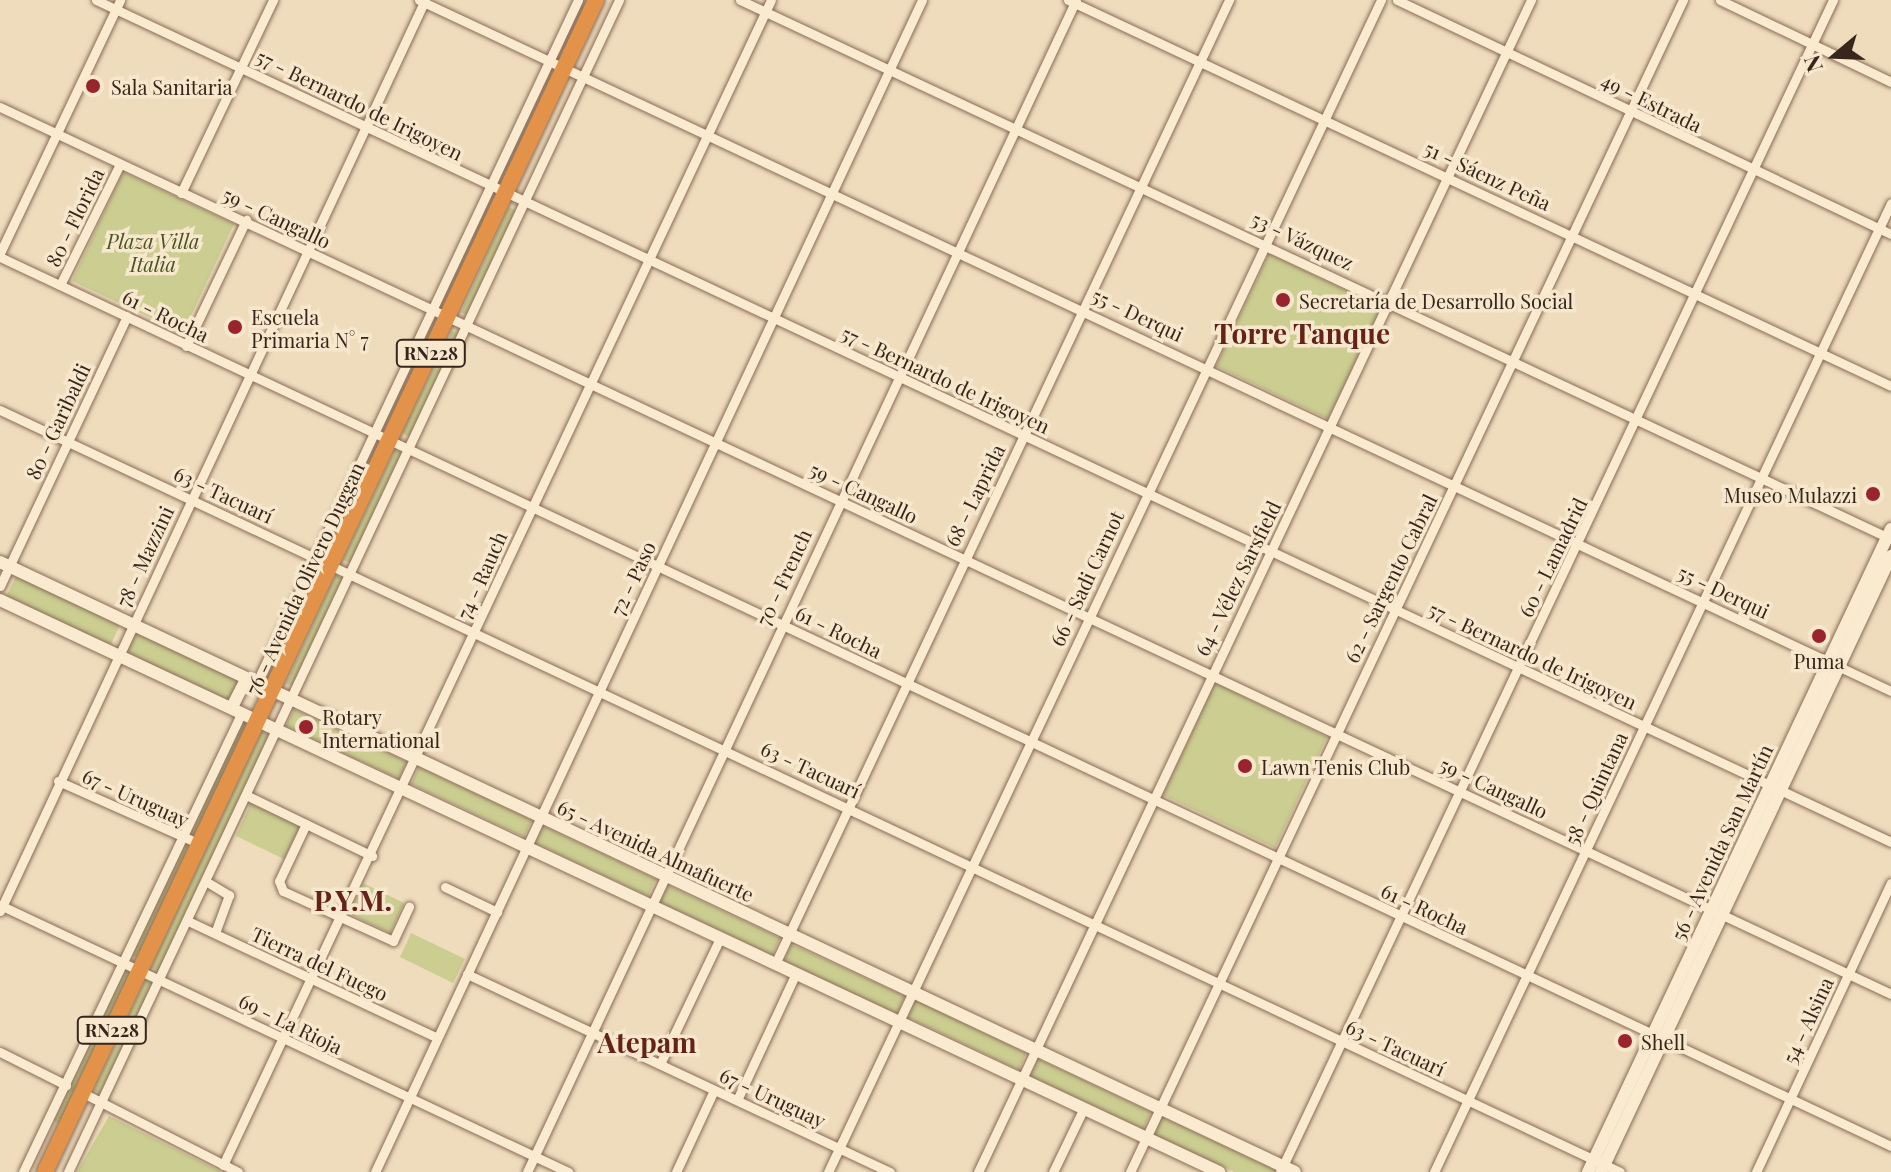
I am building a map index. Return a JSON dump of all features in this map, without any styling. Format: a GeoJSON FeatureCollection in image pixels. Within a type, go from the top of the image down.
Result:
{"type":"FeatureCollection","features":[{"type":"Feature","properties":{"kind":"highway","name":"76 - Avenida Olivero Duggan"},"geometry":{"type":"LineString","coordinates":[[45,1172],[274,693],[324,561],[392,440],[440,313],[557,64],[596,0]]}},
{"type":"Feature","properties":{"kind":"main road","name":"56 - Avenida San Martín"},"geometry":{"type":"LineString","coordinates":[[1597,1167],[1834,663],[1890,535]]}},
{"type":"Feature","properties":{"kind":"main road","name":"56 - Avenida San Martín"},"geometry":{"type":"LineString","coordinates":[[1834,663],[1891,556]]}},
{"type":"Feature","properties":{"kind":"main road","name":"65 - Avenida Almafuerte"},"geometry":{"type":"LineString","coordinates":[[4,564],[540,819],[1160,1108],[1281,1169],[1295,1172]]}},
{"type":"Feature","properties":{"kind":"main road"},"geometry":{"type":"LineString","coordinates":[[0,600],[795,975],[899,1020],[1211,1170]]}},
{"type":"Feature","properties":{"kind":"main road"},"geometry":{"type":"LineString","coordinates":[[237,710],[251,681]]}},
{"type":"Feature","properties":{"kind":"street","name":"57 - Bernardo de Irigoyen"},"geometry":{"type":"LineString","coordinates":[[96,0],[118,4],[241,67],[526,204],[1891,842]]}},
{"type":"Feature","properties":{"kind":"street"},"geometry":{"type":"LineString","coordinates":[[181,193],[273,0]]}},
{"type":"Feature","properties":{"kind":"street","name":"76 - Avenida Olivero Duggan"},"geometry":{"type":"LineString","coordinates":[[557,64],[578,0]]}},
{"type":"Feature","properties":{"kind":"street","name":"76 - Avenida Olivero Duggan"},"geometry":{"type":"LineString","coordinates":[[68,1172],[293,702],[619,0]]}},
{"type":"Feature","properties":{"kind":"street","name":"53 - Vázquez"},"geometry":{"type":"LineString","coordinates":[[740,0],[1890,535]]}},
{"type":"Feature","properties":{"kind":"street","name":"74 - Rauch"},"geometry":{"type":"LineString","coordinates":[[223,1165],[404,788],[532,506],[771,0]]}},
{"type":"Feature","properties":{"kind":"street","name":"72 - Paso"},"geometry":{"type":"LineString","coordinates":[[375,1172],[922,0]]}},
{"type":"Feature","properties":{"kind":"street","name":"68 - Laprida"},"geometry":{"type":"LineString","coordinates":[[775,964],[963,558],[1229,0]]}},
{"type":"Feature","properties":{"kind":"street","name":"66 - Sadi Carnot"},"geometry":{"type":"LineString","coordinates":[[828,1172],[1146,492],[1381,0]]}},
{"type":"Feature","properties":{"kind":"street","name":"49 - Estrada"},"geometry":{"type":"LineString","coordinates":[[1397,0],[1891,234]]}},
{"type":"Feature","properties":{"kind":"street","name":"64 - Vélez Sarsfield"},"geometry":{"type":"LineString","coordinates":[[978,1172],[1531,0]]}},
{"type":"Feature","properties":{"kind":"street","name":"62 - Sargento Cabral"},"geometry":{"type":"LineString","coordinates":[[1130,1172],[1683,0]]}},
{"type":"Feature","properties":{"kind":"street"},"geometry":{"type":"LineString","coordinates":[[1720,0],[1891,82]]}},
{"type":"Feature","properties":{"kind":"street","name":"60 - Lamadrid"},"geometry":{"type":"LineString","coordinates":[[1281,1169],[1698,294],[1833,0]]}},
{"type":"Feature","properties":{"kind":"street","name":"55 - Derqui"},"geometry":{"type":"LineString","coordinates":[[422,1],[1456,483],[1891,691]]}},
{"type":"Feature","properties":{"kind":"street","name":"78 - Mazzini"},"geometry":{"type":"LineString","coordinates":[[1,908],[422,1]]}},
{"type":"Feature","properties":{"kind":"street","name":"51 - Sáenz Peña"},"geometry":{"type":"LineString","coordinates":[[1073,1],[1891,386]]}},
{"type":"Feature","properties":{"kind":"street","name":"70 - French"},"geometry":{"type":"LineString","coordinates":[[527,1172],[897,376],[1017,127],[1073,1]]}},
{"type":"Feature","properties":{"kind":"street"},"geometry":{"type":"LineString","coordinates":[[0,255],[118,4]]}},
{"type":"Feature","properties":{"kind":"street","name":"59 - Cangallo"},"geometry":{"type":"LineString","coordinates":[[0,107],[1891,994]]}},
{"type":"Feature","properties":{"kind":"street","name":"80 - Florida"},"geometry":{"type":"LineString","coordinates":[[60,285],[120,164]]}},
{"type":"Feature","properties":{"kind":"street","name":"58 - Quintana"},"geometry":{"type":"LineString","coordinates":[[1434,1172],[1891,203]]}},
{"type":"Feature","properties":{"kind":"street"},"geometry":{"type":"LineString","coordinates":[[186,346],[246,220]]}},
{"type":"Feature","properties":{"kind":"street","name":"61 - Rocha"},"geometry":{"type":"LineString","coordinates":[[0,255],[186,346],[410,448],[1891,1146]]}},
{"type":"Feature","properties":{"kind":"street","name":"76 - Avenida Olivero Duggan"},"geometry":{"type":"LineString","coordinates":[[251,681],[324,561],[373,431],[440,313]]}},
{"type":"Feature","properties":{"kind":"street","name":"80 - Garibaldi"},"geometry":{"type":"LineString","coordinates":[[0,586],[4,564],[127,316]]}},
{"type":"Feature","properties":{"kind":"street","name":"63 - Tacuarí"},"geometry":{"type":"LineString","coordinates":[[0,410],[1220,981],[1468,1100],[1597,1167],[1620,1172]]}},
{"type":"Feature","properties":{"kind":"street","name":"76 - Avenida Olivero Duggan"},"geometry":{"type":"LineString","coordinates":[[23,1172],[181,837],[237,710]]}},
{"type":"Feature","properties":{"kind":"street","name":"67 - Uruguay"},"geometry":{"type":"LineString","coordinates":[[58,781],[200,844]]}},
{"type":"Feature","properties":{"kind":"street"},"geometry":{"type":"LineString","coordinates":[[248,796],[372,856]]}},
{"type":"Feature","properties":{"kind":"street"},"geometry":{"type":"LineString","coordinates":[[306,824],[279,887],[340,919],[393,941],[409,906]]}},
{"type":"Feature","properties":{"kind":"street"},"geometry":{"type":"LineString","coordinates":[[207,882],[229,895],[215,933]]}},
{"type":"Feature","properties":{"kind":"street","name":"54 - Alsina"},"geometry":{"type":"LineString","coordinates":[[1756,1172],[1891,883]]}},
{"type":"Feature","properties":{"kind":"street"},"geometry":{"type":"LineString","coordinates":[[445,887],[497,912]]}},
{"type":"Feature","properties":{"kind":"street","name":"69 - La Rioja"},"geometry":{"type":"LineString","coordinates":[[1,908],[142,968],[283,1040],[568,1172]]}},
{"type":"Feature","properties":{"kind":"street","name":"Tierra del Fuego"},"geometry":{"type":"LineString","coordinates":[[188,921],[436,1037]]}},
{"type":"Feature","properties":{"kind":"street"},"geometry":{"type":"LineString","coordinates":[[660,1064],[720,938]]}},
{"type":"Feature","properties":{"kind":"street","name":"67 - Uruguay"},"geometry":{"type":"LineString","coordinates":[[467,974],[714,1090],[738,1098],[890,1172]]}},
{"type":"Feature","properties":{"kind":"street"},"geometry":{"type":"LineString","coordinates":[[738,1098],[795,975]]}},
{"type":"Feature","properties":{"kind":"street"},"geometry":{"type":"LineString","coordinates":[[0,1052],[66,1085]]}},
{"type":"Feature","properties":{"kind":"street"},"geometry":{"type":"LineString","coordinates":[[676,1172],[714,1090]]}},
{"type":"Feature","properties":{"kind":"street"},"geometry":{"type":"LineString","coordinates":[[83,1093],[238,1172]]}},
{"type":"Feature","properties":{"kind":"street"},"geometry":{"type":"LineString","coordinates":[[1053,1172],[1084,1108]]}},
{"type":"Feature","properties":{"kind":"green space","name":"Plaza Villa Italia"},"geometry":{"type":"Polygon","coordinates":[[[123,172],[234,224],[183,333],[72,281],[123,172]]]}},
{"type":"Feature","properties":{"kind":"green space"},"geometry":{"type":"Polygon","coordinates":[[[509,207],[518,212],[469,316],[461,312],[509,207]]]}},
{"type":"Feature","properties":{"kind":"green space"},"geometry":{"type":"Polygon","coordinates":[[[1269,254],[1381,307],[1328,419],[1216,366],[1269,254]]]}},
{"type":"Feature","properties":{"kind":"green space"},"geometry":{"type":"Polygon","coordinates":[[[452,331],[460,335],[410,437],[402,433],[452,331]]]}},
{"type":"Feature","properties":{"kind":"green space"},"geometry":{"type":"Polygon","coordinates":[[[395,450],[403,454],[351,563],[343,560],[395,450]]]}},
{"type":"Feature","properties":{"kind":"green space"},"geometry":{"type":"Polygon","coordinates":[[[336,575],[345,580],[296,688],[286,683],[336,575]]]}},
{"type":"Feature","properties":{"kind":"green space"},"geometry":{"type":"Polygon","coordinates":[[[16,576],[120,625],[110,646],[6,597],[16,576]]]}},
{"type":"Feature","properties":{"kind":"green space"},"geometry":{"type":"Polygon","coordinates":[[[135,631],[239,681],[229,702],[125,652],[135,631]]]}},
{"type":"Feature","properties":{"kind":"green space","name":"Lawn Tenis Club"},"geometry":{"type":"Polygon","coordinates":[[[1215,683],[1327,737],[1275,848],[1163,795],[1215,683]]]}},
{"type":"Feature","properties":{"kind":"green space"},"geometry":{"type":"Polygon","coordinates":[[[294,709],[407,762],[399,779],[286,726],[294,709]]]}},
{"type":"Feature","properties":{"kind":"green space"},"geometry":{"type":"Polygon","coordinates":[[[244,720],[251,723],[196,837],[189,834],[244,720]]]}},
{"type":"Feature","properties":{"kind":"green space"},"geometry":{"type":"Polygon","coordinates":[[[262,731],[270,735],[159,971],[151,967],[262,731]]]}},
{"type":"Feature","properties":{"kind":"green space"},"geometry":{"type":"Polygon","coordinates":[[[419,767],[532,820],[524,837],[411,784],[419,767]]]}},
{"type":"Feature","properties":{"kind":"green space"},"geometry":{"type":"Polygon","coordinates":[[[251,803],[300,826],[284,859],[236,836],[251,803]]]}},
{"type":"Feature","properties":{"kind":"green space"},"geometry":{"type":"Polygon","coordinates":[[[543,826],[656,879],[648,896],[535,843],[543,826]]]}},
{"type":"Feature","properties":{"kind":"green space"},"geometry":{"type":"Polygon","coordinates":[[[184,844],[191,848],[138,958],[131,955],[184,844]]]}},
{"type":"Feature","properties":{"kind":"green space"},"geometry":{"type":"Polygon","coordinates":[[[363,883],[404,903],[390,933],[349,914],[363,883]]]}},
{"type":"Feature","properties":{"kind":"green space"},"geometry":{"type":"Polygon","coordinates":[[[667,885],[780,938],[772,955],[659,902],[667,885]]]}},
{"type":"Feature","properties":{"kind":"green space"},"geometry":{"type":"Polygon","coordinates":[[[411,933],[465,959],[453,983],[400,957],[411,933]]]}},
{"type":"Feature","properties":{"kind":"green space"},"geometry":{"type":"Polygon","coordinates":[[[791,944],[905,996],[897,1014],[784,961],[791,944]]]}},
{"type":"Feature","properties":{"kind":"green space"},"geometry":{"type":"Polygon","coordinates":[[[125,969],[132,973],[60,1124],[52,1120],[125,969]]]}},
{"type":"Feature","properties":{"kind":"green space"},"geometry":{"type":"Polygon","coordinates":[[[146,979],[154,983],[100,1094],[94,1090],[146,979]]]}},
{"type":"Feature","properties":{"kind":"green space"},"geometry":{"type":"Polygon","coordinates":[[[915,1000],[1026,1053],[1019,1070],[907,1017],[915,1000]]]}},
{"type":"Feature","properties":{"kind":"green space"},"geometry":{"type":"Polygon","coordinates":[[[1038,1059],[1151,1112],[1143,1129],[1030,1076],[1038,1059]]]}},
{"type":"Feature","properties":{"kind":"green space"},"geometry":{"type":"Polygon","coordinates":[[[109,1116],[222,1172],[77,1172],[109,1116]]]}},
{"type":"Feature","properties":{"kind":"green space"},"geometry":{"type":"Polygon","coordinates":[[[1162,1117],[1275,1172],[1234,1172],[1154,1135],[1162,1117]]]}},
{"type":"Feature","properties":{"kind":"place","name":"Sala Sanitaria"},"geometry":{"type":"Point","coordinates":[93,86]}},
{"type":"Feature","properties":{"kind":"place","name":"Secretaría de Desarrollo Social"},"geometry":{"type":"Point","coordinates":[1283,300]}},
{"type":"Feature","properties":{"kind":"place","name":"Escuela Primaria N° 7"},"geometry":{"type":"Point","coordinates":[235,327]}},
{"type":"Feature","properties":{"kind":"place","name":"Museo Mulazzi"},"geometry":{"type":"Point","coordinates":[1873,494]}},
{"type":"Feature","properties":{"kind":"place","name":"Puma"},"geometry":{"type":"Point","coordinates":[1819,636]}},
{"type":"Feature","properties":{"kind":"place","name":"Rotary International"},"geometry":{"type":"Point","coordinates":[306,727]}},
{"type":"Feature","properties":{"kind":"place","name":"Lawn Tenis Club"},"geometry":{"type":"Point","coordinates":[1245,766]}},
{"type":"Feature","properties":{"kind":"place","name":"Shell"},"geometry":{"type":"Point","coordinates":[1625,1041]}},
{"type":"Feature","properties":{"kind":"district","name":"Torre Tanque"},"geometry":{"type":"Point","coordinates":[1302,333]}},
{"type":"Feature","properties":{"kind":"district","name":"P.Y.M."},"geometry":{"type":"Point","coordinates":[353,900]}},
{"type":"Feature","properties":{"kind":"district","name":"Atepam"},"geometry":{"type":"Point","coordinates":[647,1042]}}]}
